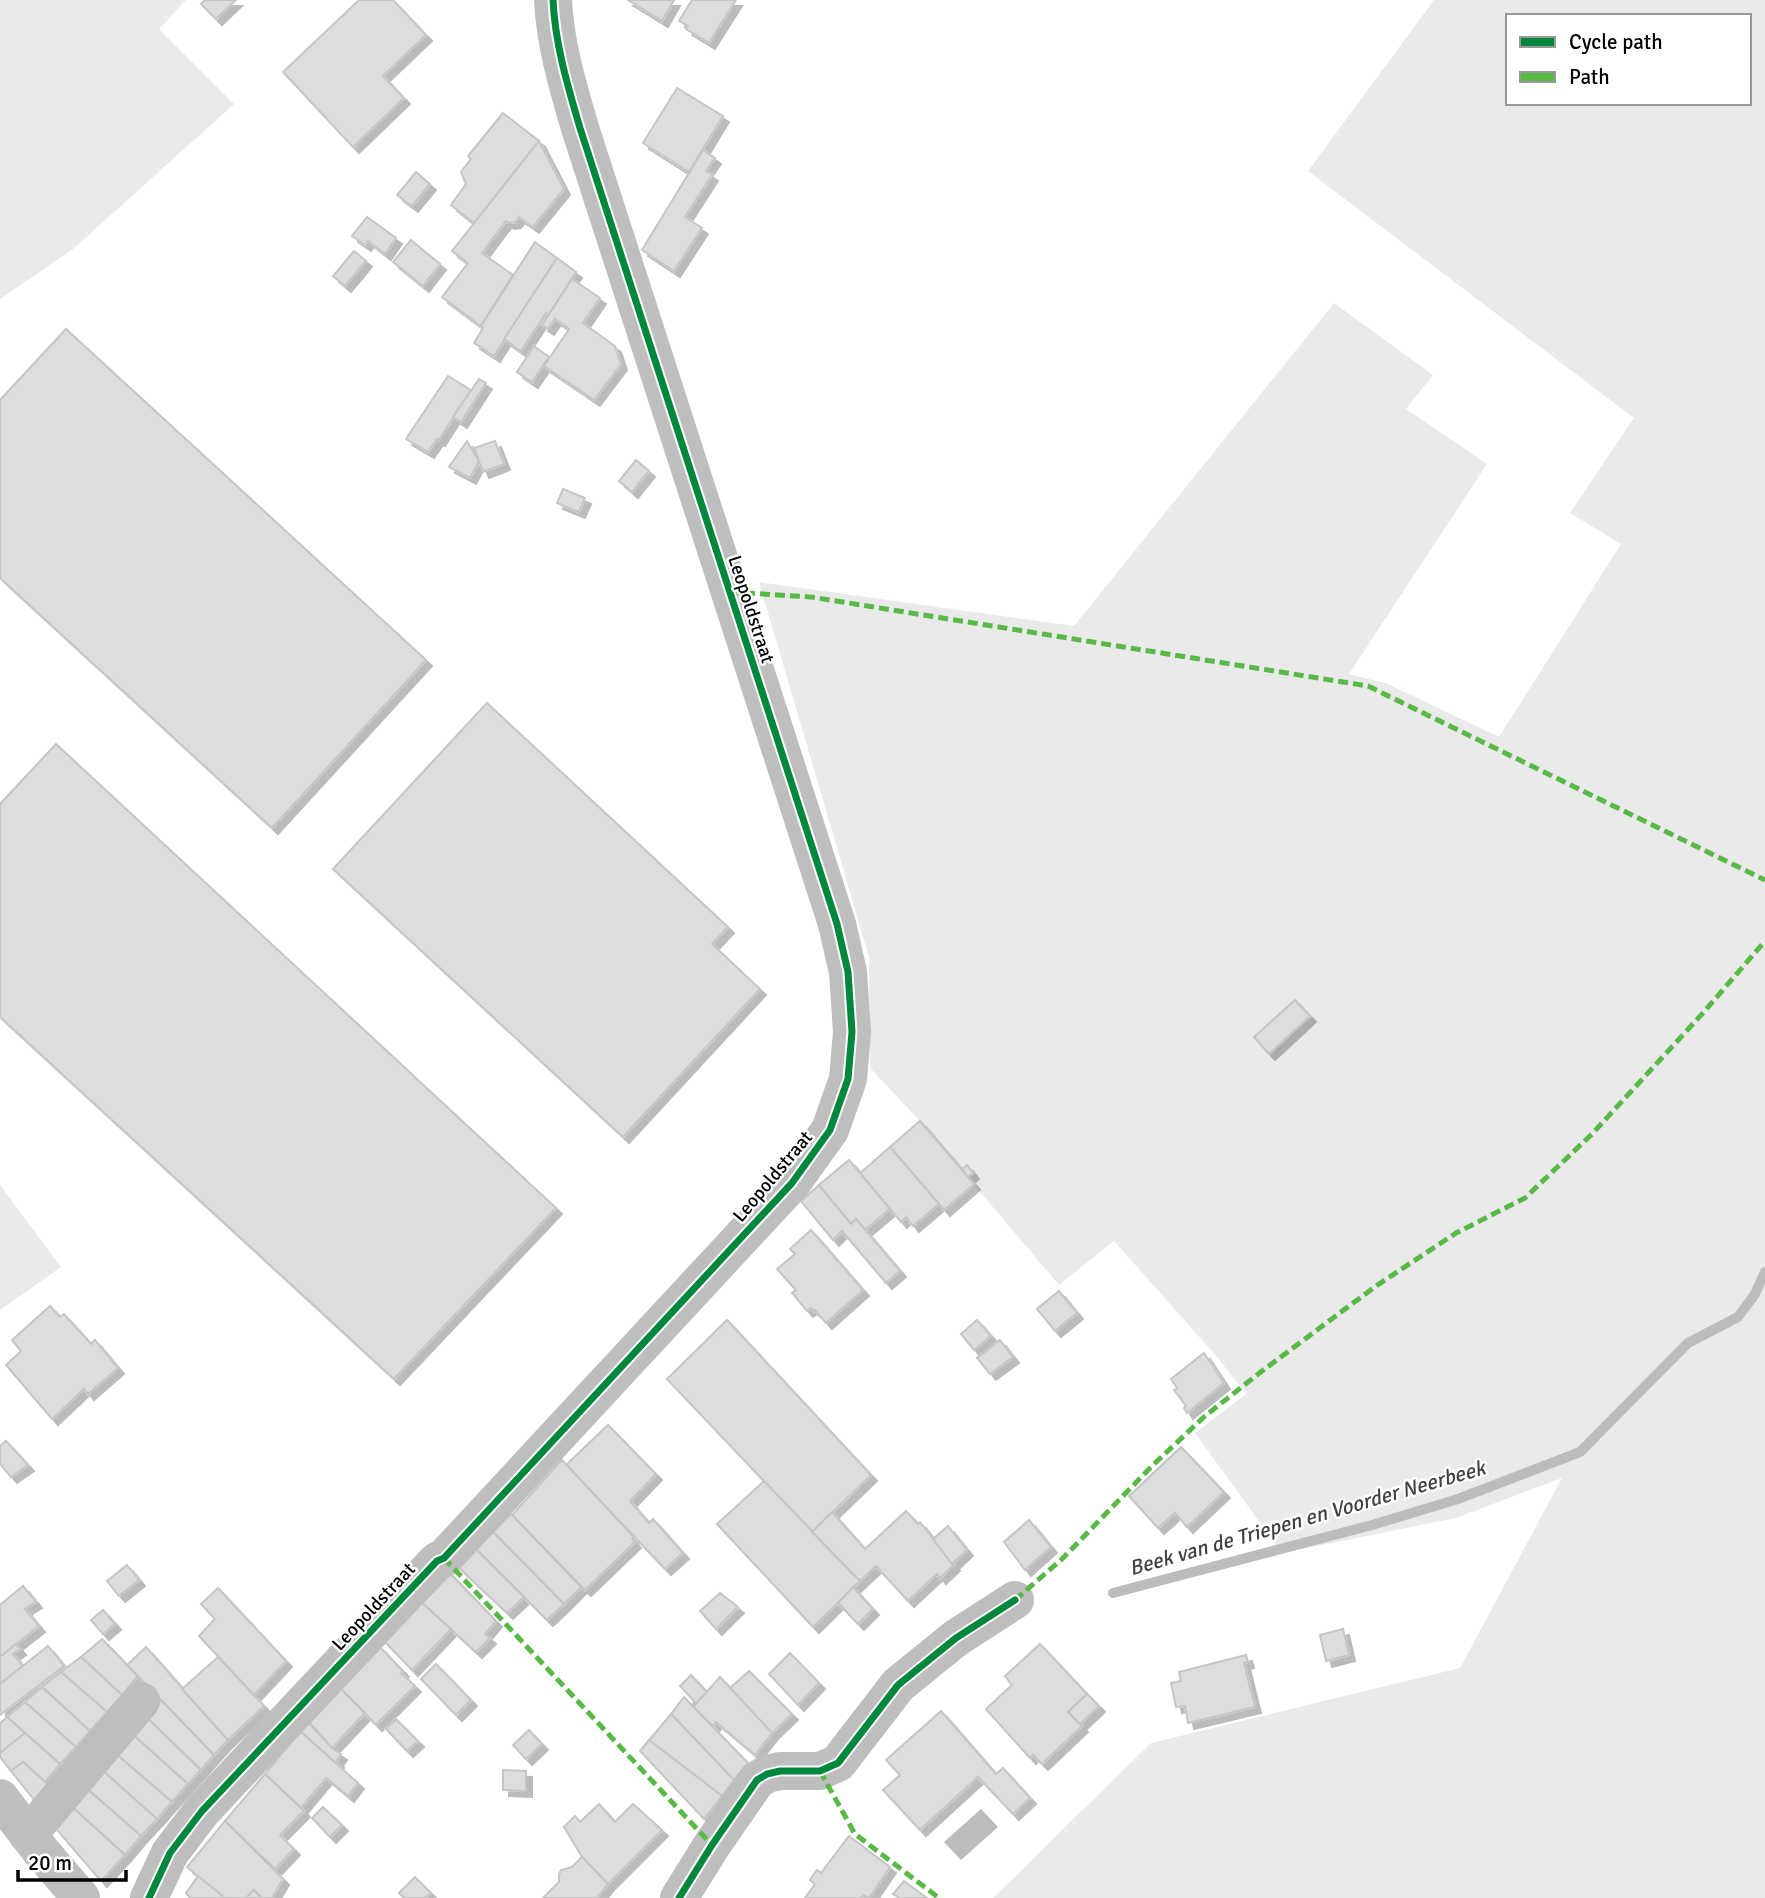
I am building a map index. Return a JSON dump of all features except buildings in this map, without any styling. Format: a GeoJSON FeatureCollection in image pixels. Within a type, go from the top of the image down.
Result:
{"type":"FeatureCollection","features":[{"type":"Feature","properties":{"kind":"street","name":"Leopoldstraat"},"geometry":{"type":"LineString","coordinates":[[149,1898],[170,1853],[202,1811],[437,1561],[444,1558],[792,1183],[830,1130],[848,1079],[852,1032],[848,972],[837,924],[580,128],[566,79],[553,0]]}},
{"type":"Feature","properties":{"kind":"street"},"geometry":{"type":"LineString","coordinates":[[679,1898],[757,1780],[780,1771],[820,1771],[838,1763],[898,1685],[956,1638],[1015,1600]]}},
{"type":"Feature","properties":{"kind":"street"},"geometry":{"type":"LineString","coordinates":[[28,1835],[141,1701]]}},
{"type":"Feature","properties":{"kind":"street"},"geometry":{"type":"LineString","coordinates":[[0,1798],[81,1898]]}},
{"type":"Feature","properties":{"kind":"shaded area"},"geometry":{"type":"Polygon","coordinates":[[[0,0],[186,0],[159,29],[234,104],[73,249],[0,299],[0,0]]]}},
{"type":"Feature","properties":{"kind":"shaded area"},"geometry":{"type":"Polygon","coordinates":[[[1434,0],[1765,0],[1765,1898],[993,1898],[1151,1743],[1460,1668],[1562,1478],[1456,1518],[1282,1553],[1195,1433],[1246,1394],[1217,1357],[1114,1241],[1059,1285],[920,1121],[870,1068],[869,957],[759,582],[1074,626],[1334,303],[1433,375],[1406,409],[1487,464],[1349,674],[1388,684],[1499,737],[1621,544],[1570,513],[1634,418],[1308,171],[1434,0]]]}},
{"type":"Feature","properties":{"kind":"shaded area"},"geometry":{"type":"Polygon","coordinates":[[[0,1185],[61,1267],[0,1310],[0,1185]]]}},
{"type":"Feature","properties":{"kind":"shaded area"},"geometry":{"type":"Polygon","coordinates":[[[981,1809],[998,1827],[961,1860],[944,1842],[981,1809]]]}},
{"type":"Feature","properties":{"kind":"waterway","name":"Beek van de Triepen en Voorder Neerbeek"},"geometry":{"type":"LineString","coordinates":[[1113,1593],[1372,1525],[1458,1499],[1580,1452],[1688,1343],[1738,1317],[1755,1294],[1765,1272]]}},
{"type":"Feature","properties":{"kind":"marked path"},"geometry":{"type":"LineString","coordinates":[[730,592],[811,597],[1368,686],[1765,880]]}},
{"type":"Feature","properties":{"kind":"marked path"},"geometry":{"type":"LineString","coordinates":[[1015,1600],[1062,1559],[1153,1465],[1205,1416],[1262,1371],[1376,1286],[1456,1233],[1525,1198],[1592,1134],[1765,941]]}},
{"type":"Feature","properties":{"kind":"marked path"},"geometry":{"type":"LineString","coordinates":[[444,1558],[712,1845]]}},
{"type":"Feature","properties":{"kind":"marked path"},"geometry":{"type":"LineString","coordinates":[[820,1771],[855,1834],[939,1898]]}},
{"type":"Feature","properties":{"kind":"cycle path"},"geometry":{"type":"LineString","coordinates":[[149,1898],[170,1853],[202,1811],[437,1561],[444,1558],[792,1183],[830,1130],[848,1079],[852,1032],[848,972],[837,924],[580,128],[559,49],[553,0]]}},
{"type":"Feature","properties":{"kind":"cycle path"},"geometry":{"type":"LineString","coordinates":[[679,1898],[757,1780],[780,1771],[820,1771],[838,1763],[898,1685],[956,1638],[1015,1600]]}}]}
